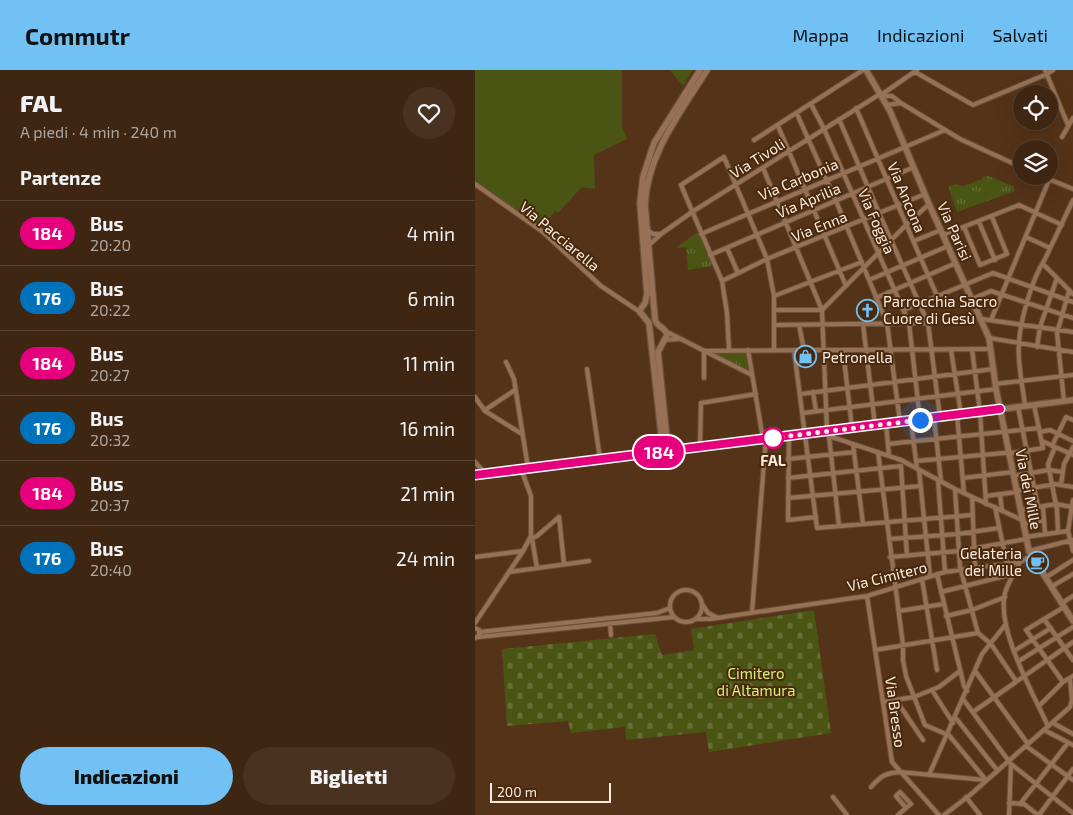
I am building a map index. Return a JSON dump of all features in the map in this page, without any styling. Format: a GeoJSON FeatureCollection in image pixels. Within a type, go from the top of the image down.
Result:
{"type":"FeatureCollection","features":[{"type":"Feature","properties":{"kind":"main road"},"geometry":{"type":"LineString","coordinates":[[666,451],[649,323],[642,307],[647,294],[640,203],[643,177],[654,144],[700,70]]}},
{"type":"Feature","properties":{"kind":"main road"},"geometry":{"type":"LineString","coordinates":[[666,451],[657,352],[666,332],[655,322],[645,194],[652,166],[666,135],[707,70]]}},
{"type":"Feature","properties":{"kind":"main road","name":"Via Parisi"},"geometry":{"type":"LineString","coordinates":[[864,70],[887,105],[929,204],[982,319],[989,338],[1000,409]]}},
{"type":"Feature","properties":{"kind":"main road"},"geometry":{"type":"LineString","coordinates":[[642,307],[649,302],[654,305]]}},
{"type":"Feature","properties":{"kind":"main road"},"geometry":{"type":"LineString","coordinates":[[651,338],[656,343],[663,341]]}},
{"type":"Feature","properties":{"kind":"main road"},"geometry":{"type":"LineString","coordinates":[[475,475],[700,446],[828,433],[852,428],[1073,400]]}},
{"type":"Feature","properties":{"kind":"main road","name":"Via dei Mille"},"geometry":{"type":"LineString","coordinates":[[1000,409],[1022,522],[1030,553],[1073,621]]}},
{"type":"Feature","properties":{"kind":"street"},"geometry":{"type":"LineString","coordinates":[[754,140],[864,70]]}},
{"type":"Feature","properties":{"kind":"street"},"geometry":{"type":"LineString","coordinates":[[916,71],[973,105],[1053,70]]}},
{"type":"Feature","properties":{"kind":"street","name":"Via Tivoli"},"geometry":{"type":"LineString","coordinates":[[648,246],[661,234],[692,212],[856,108],[881,95],[916,71]]}},
{"type":"Feature","properties":{"kind":"street"},"geometry":{"type":"LineString","coordinates":[[1046,72],[1068,125]]}},
{"type":"Feature","properties":{"kind":"street"},"geometry":{"type":"LineString","coordinates":[[881,95],[892,96],[945,130],[1013,164]]}},
{"type":"Feature","properties":{"kind":"street"},"geometry":{"type":"LineString","coordinates":[[887,105],[901,103]]}},
{"type":"Feature","properties":{"kind":"street","name":"Via Foggia"},"geometry":{"type":"LineString","coordinates":[[811,104],[844,172],[909,323],[920,420]]}},
{"type":"Feature","properties":{"kind":"street","name":"Via Ancona"},"geometry":{"type":"LineString","coordinates":[[856,108],[937,296]]}},
{"type":"Feature","properties":{"kind":"street"},"geometry":{"type":"LineString","coordinates":[[797,114],[847,226],[887,323],[900,422]]}},
{"type":"Feature","properties":{"kind":"street"},"geometry":{"type":"LineString","coordinates":[[1062,138],[1073,118]]}},
{"type":"Feature","properties":{"kind":"street"},"geometry":{"type":"LineString","coordinates":[[839,119],[928,323],[937,396],[937,439],[945,572]]}},
{"type":"Feature","properties":{"kind":"street"},"geometry":{"type":"LineString","coordinates":[[778,126],[846,286]]}},
{"type":"Feature","properties":{"kind":"street","name":"Via Carbonia"},"geometry":{"type":"LineString","coordinates":[[701,234],[945,130]]}},
{"type":"Feature","properties":{"kind":"street"},"geometry":{"type":"LineString","coordinates":[[729,350],[727,313],[722,281],[681,185],[724,157],[767,260],[774,296],[774,350]]}},
{"type":"Feature","properties":{"kind":"street","name":"Via Aprilia"},"geometry":{"type":"LineString","coordinates":[[710,255],[914,167]]}},
{"type":"Feature","properties":{"kind":"street"},"geometry":{"type":"LineString","coordinates":[[763,168],[823,310],[823,350],[828,433],[839,526]]}},
{"type":"Feature","properties":{"kind":"street","name":"Via Pacciarella"},"geometry":{"type":"LineString","coordinates":[[475,184],[543,232],[601,286],[630,306],[642,307]]}},
{"type":"Feature","properties":{"kind":"street"},"geometry":{"type":"LineString","coordinates":[[1058,184],[1073,190]]}},
{"type":"Feature","properties":{"kind":"street"},"geometry":{"type":"LineString","coordinates":[[991,320],[1003,295],[1047,185]]}},
{"type":"Feature","properties":{"kind":"street","name":"Via Enna"},"geometry":{"type":"LineString","coordinates":[[722,281],[797,247],[925,194]]}},
{"type":"Feature","properties":{"kind":"street"},"geometry":{"type":"LineString","coordinates":[[1025,406],[1019,344],[1022,324],[1039,269],[1073,200]]}},
{"type":"Feature","properties":{"kind":"street"},"geometry":{"type":"LineString","coordinates":[[775,310],[823,310],[929,204]]}},
{"type":"Feature","properties":{"kind":"street"},"geometry":{"type":"LineString","coordinates":[[914,241],[979,222],[1019,205],[1062,225]]}},
{"type":"Feature","properties":{"kind":"street"},"geometry":{"type":"LineString","coordinates":[[1068,213],[1073,209]]}},
{"type":"Feature","properties":{"kind":"street"},"geometry":{"type":"LineString","coordinates":[[964,227],[980,265],[995,260],[1007,254],[992,216]]}},
{"type":"Feature","properties":{"kind":"street"},"geometry":{"type":"LineString","coordinates":[[979,222],[995,260]]}},
{"type":"Feature","properties":{"kind":"street"},"geometry":{"type":"LineString","coordinates":[[647,230],[653,234],[661,234]]}},
{"type":"Feature","properties":{"kind":"street"},"geometry":{"type":"LineString","coordinates":[[1026,237],[1050,248]]}},
{"type":"Feature","properties":{"kind":"street"},"geometry":{"type":"LineString","coordinates":[[869,280],[948,246]]}},
{"type":"Feature","properties":{"kind":"street"},"geometry":{"type":"LineString","coordinates":[[727,248],[738,273]]}},
{"type":"Feature","properties":{"kind":"street"},"geometry":{"type":"LineString","coordinates":[[774,296],[861,262]]}},
{"type":"Feature","properties":{"kind":"street"},"geometry":{"type":"LineString","coordinates":[[876,298],[956,263]]}},
{"type":"Feature","properties":{"kind":"street"},"geometry":{"type":"LineString","coordinates":[[1043,264],[1073,294]]}},
{"type":"Feature","properties":{"kind":"street"},"geometry":{"type":"LineString","coordinates":[[904,310],[993,273],[1073,302]]}},
{"type":"Feature","properties":{"kind":"street"},"geometry":{"type":"LineString","coordinates":[[1037,347],[1040,326],[1057,278]]}},
{"type":"Feature","properties":{"kind":"street"},"geometry":{"type":"LineString","coordinates":[[972,299],[991,291],[1073,318]]}},
{"type":"Feature","properties":{"kind":"street"},"geometry":{"type":"LineString","coordinates":[[1064,402],[1057,350],[1057,329],[1069,291]]}},
{"type":"Feature","properties":{"kind":"street"},"geometry":{"type":"LineString","coordinates":[[982,319],[1073,332]]}},
{"type":"Feature","properties":{"kind":"street"},"geometry":{"type":"LineString","coordinates":[[775,325],[928,323]]}},
{"type":"Feature","properties":{"kind":"street"},"geometry":{"type":"LineString","coordinates":[[863,324],[875,425]]}},
{"type":"Feature","properties":{"kind":"street"},"geometry":{"type":"LineString","coordinates":[[799,325],[804,350]]}},
{"type":"Feature","properties":{"kind":"street"},"geometry":{"type":"LineString","coordinates":[[666,332],[752,375]]}},
{"type":"Feature","properties":{"kind":"street"},"geometry":{"type":"LineString","coordinates":[[989,338],[1073,352]]}},
{"type":"Feature","properties":{"kind":"street"},"geometry":{"type":"LineString","coordinates":[[663,341],[678,339]]}},
{"type":"Feature","properties":{"kind":"street"},"geometry":{"type":"LineString","coordinates":[[972,349],[987,504]]}},
{"type":"Feature","properties":{"kind":"street"},"geometry":{"type":"LineString","coordinates":[[704,350],[991,349]]}},
{"type":"Feature","properties":{"kind":"street"},"geometry":{"type":"LineString","coordinates":[[704,350],[704,378]]}},
{"type":"Feature","properties":{"kind":"street"},"geometry":{"type":"LineString","coordinates":[[748,350],[765,439],[752,612]]}},
{"type":"Feature","properties":{"kind":"street"},"geometry":{"type":"LineString","coordinates":[[794,350],[817,528],[972,515]]}},
{"type":"Feature","properties":{"kind":"street"},"geometry":{"type":"LineString","coordinates":[[843,350],[852,428]]}},
{"type":"Feature","properties":{"kind":"street"},"geometry":{"type":"LineString","coordinates":[[951,350],[957,393],[964,493]]}},
{"type":"Feature","properties":{"kind":"street"},"geometry":{"type":"LineString","coordinates":[[506,362],[512,374],[528,468]]}},
{"type":"Feature","properties":{"kind":"street"},"geometry":{"type":"LineString","coordinates":[[587,369],[600,459]]}},
{"type":"Feature","properties":{"kind":"street"},"geometry":{"type":"LineString","coordinates":[[801,394],[993,369]]}},
{"type":"Feature","properties":{"kind":"street"},"geometry":{"type":"LineString","coordinates":[[803,413],[977,391],[1022,381],[1073,375]]}},
{"type":"Feature","properties":{"kind":"street"},"geometry":{"type":"LineString","coordinates":[[485,410],[515,390]]}},
{"type":"Feature","properties":{"kind":"street"},"geometry":{"type":"LineString","coordinates":[[813,392],[816,411]]}},
{"type":"Feature","properties":{"kind":"street"},"geometry":{"type":"LineString","coordinates":[[700,446],[701,402],[756,394]]}},
{"type":"Feature","properties":{"kind":"street"},"geometry":{"type":"LineString","coordinates":[[475,399],[485,410],[522,434]]}},
{"type":"Feature","properties":{"kind":"street"},"geometry":{"type":"LineString","coordinates":[[916,461],[1043,448],[1034,405]]}},
{"type":"Feature","properties":{"kind":"street"},"geometry":{"type":"LineString","coordinates":[[1018,407],[1034,488],[1044,520],[1045,534]]}},
{"type":"Feature","properties":{"kind":"street"},"geometry":{"type":"LineString","coordinates":[[1058,532],[1056,504],[1048,462],[1058,434],[1067,417],[1073,420]]}},
{"type":"Feature","properties":{"kind":"street"},"geometry":{"type":"LineString","coordinates":[[911,421],[921,486],[930,576]]}},
{"type":"Feature","properties":{"kind":"street"},"geometry":{"type":"LineString","coordinates":[[886,424],[889,456]]}},
{"type":"Feature","properties":{"kind":"street"},"geometry":{"type":"LineString","coordinates":[[888,444],[1023,430],[1050,430],[1073,441]]}},
{"type":"Feature","properties":{"kind":"street"},"geometry":{"type":"LineString","coordinates":[[828,433],[853,444],[901,460],[1022,522],[1044,520]]}},
{"type":"Feature","properties":{"kind":"street"},"geometry":{"type":"LineString","coordinates":[[789,436],[788,520],[816,517]]}},
{"type":"Feature","properties":{"kind":"street"},"geometry":{"type":"LineString","coordinates":[[1042,441],[1071,455]]}},
{"type":"Feature","properties":{"kind":"street"},"geometry":{"type":"LineString","coordinates":[[853,444],[863,524]]}},
{"type":"Feature","properties":{"kind":"street"},"geometry":{"type":"LineString","coordinates":[[1061,485],[1064,464],[1071,455],[1073,447]]}},
{"type":"Feature","properties":{"kind":"street"},"geometry":{"type":"LineString","coordinates":[[788,460],[854,452]]}},
{"type":"Feature","properties":{"kind":"street"},"geometry":{"type":"LineString","coordinates":[[878,452],[906,676],[925,725],[948,735],[986,780]]}},
{"type":"Feature","properties":{"kind":"street"},"geometry":{"type":"LineString","coordinates":[[901,460],[907,556]]}},
{"type":"Feature","properties":{"kind":"street"},"geometry":{"type":"LineString","coordinates":[[475,462],[485,473]]}},
{"type":"Feature","properties":{"kind":"street"},"geometry":{"type":"LineString","coordinates":[[788,478],[901,466]]}},
{"type":"Feature","properties":{"kind":"street"},"geometry":{"type":"LineString","coordinates":[[521,469],[531,496],[531,538],[537,568]]}},
{"type":"Feature","properties":{"kind":"street"},"geometry":{"type":"LineString","coordinates":[[963,478],[1049,470],[1063,472]]}},
{"type":"Feature","properties":{"kind":"street"},"geometry":{"type":"LineString","coordinates":[[986,496],[1017,492],[1052,484],[1073,487]]}},
{"type":"Feature","properties":{"kind":"street"},"geometry":{"type":"LineString","coordinates":[[788,498],[902,486],[921,486]]}},
{"type":"Feature","properties":{"kind":"street"},"geometry":{"type":"LineString","coordinates":[[955,489],[961,569],[978,633],[991,644],[1016,681]]}},
{"type":"Feature","properties":{"kind":"street"},"geometry":{"type":"LineString","coordinates":[[1000,494],[1002,511]]}},
{"type":"Feature","properties":{"kind":"street"},"geometry":{"type":"LineString","coordinates":[[972,497],[975,568]]}},
{"type":"Feature","properties":{"kind":"street"},"geometry":{"type":"LineString","coordinates":[[1073,500],[1068,531],[1072,540],[1073,551]]}},
{"type":"Feature","properties":{"kind":"street"},"geometry":{"type":"LineString","coordinates":[[1020,510],[1056,504],[1072,507]]}},
{"type":"Feature","properties":{"kind":"street"},"geometry":{"type":"LineString","coordinates":[[995,507],[1007,564]]}},
{"type":"Feature","properties":{"kind":"street"},"geometry":{"type":"LineString","coordinates":[[480,632],[475,626],[531,538],[559,517],[564,564]]}},
{"type":"Feature","properties":{"kind":"street"},"geometry":{"type":"LineString","coordinates":[[889,539],[957,534],[999,528]]}},
{"type":"Feature","properties":{"kind":"street"},"geometry":{"type":"LineString","coordinates":[[891,557],[974,549],[1068,531]]}},
{"type":"Feature","properties":{"kind":"street","name":"Via Cimitero"},"geometry":{"type":"LineString","coordinates":[[695,619],[719,618],[867,596],[945,572],[1020,562],[1030,553],[1072,540]]}},
{"type":"Feature","properties":{"kind":"street"},"geometry":{"type":"LineString","coordinates":[[475,557],[523,552]]}},
{"type":"Feature","properties":{"kind":"street"},"geometry":{"type":"LineString","coordinates":[[1045,578],[1073,560]]}},
{"type":"Feature","properties":{"kind":"street"},"geometry":{"type":"LineString","coordinates":[[509,572],[589,561]]}},
{"type":"Feature","properties":{"kind":"street"},"geometry":{"type":"LineString","coordinates":[[1020,562],[1013,574],[1005,597],[1003,607],[1006,624],[1014,652],[1049,726]]}},
{"type":"Feature","properties":{"kind":"street"},"geometry":{"type":"LineString","coordinates":[[937,574],[951,636],[967,691]]}},
{"type":"Feature","properties":{"kind":"street"},"geometry":{"type":"LineString","coordinates":[[941,592],[1013,574]]}},
{"type":"Feature","properties":{"kind":"street"},"geometry":{"type":"LineString","coordinates":[[1051,587],[1073,574]]}},
{"type":"Feature","properties":{"kind":"street"},"geometry":{"type":"LineString","coordinates":[[922,579],[937,670]]}},
{"type":"Feature","properties":{"kind":"street"},"geometry":{"type":"LineString","coordinates":[[674,617],[670,608],[671,599],[682,590],[699,596],[708,613],[719,618]]}},
{"type":"Feature","properties":{"kind":"street","name":"Via Bresso"},"geometry":{"type":"LineString","coordinates":[[867,596],[891,760],[939,815]]}},
{"type":"Feature","properties":{"kind":"street"},"geometry":{"type":"LineString","coordinates":[[1063,682],[1026,630],[1044,619],[1073,596]]}},
{"type":"Feature","properties":{"kind":"street"},"geometry":{"type":"LineString","coordinates":[[946,616],[972,610],[1005,597]]}},
{"type":"Feature","properties":{"kind":"street"},"geometry":{"type":"LineString","coordinates":[[480,632],[674,617],[682,621],[695,619],[699,615],[702,604]]}},
{"type":"Feature","properties":{"kind":"street"},"geometry":{"type":"LineString","coordinates":[[899,612],[944,604]]}},
{"type":"Feature","properties":{"kind":"street"},"geometry":{"type":"LineString","coordinates":[[477,638],[610,621],[657,613],[670,608]]}},
{"type":"Feature","properties":{"kind":"street"},"geometry":{"type":"LineString","coordinates":[[1044,619],[1073,660]]}},
{"type":"Feature","properties":{"kind":"street"},"geometry":{"type":"LineString","coordinates":[[610,621],[611,635]]}},
{"type":"Feature","properties":{"kind":"street"},"geometry":{"type":"LineString","coordinates":[[929,775],[982,654],[1006,624]]}},
{"type":"Feature","properties":{"kind":"street"},"geometry":{"type":"LineString","coordinates":[[1019,661],[1073,627]]}},
{"type":"Feature","properties":{"kind":"street"},"geometry":{"type":"LineString","coordinates":[[1014,652],[1051,628]]}},
{"type":"Feature","properties":{"kind":"street"},"geometry":{"type":"LineString","coordinates":[[477,638],[480,632]]}},
{"type":"Feature","properties":{"kind":"street"},"geometry":{"type":"LineString","coordinates":[[875,650],[978,633]]}},
{"type":"Feature","properties":{"kind":"street"},"geometry":{"type":"LineString","coordinates":[[973,712],[1073,642]]}},
{"type":"Feature","properties":{"kind":"street"},"geometry":{"type":"LineString","coordinates":[[883,702],[914,698],[939,687],[960,671]]}},
{"type":"Feature","properties":{"kind":"street"},"geometry":{"type":"LineString","coordinates":[[975,671],[1027,745],[1073,780]]}},
{"type":"Feature","properties":{"kind":"street"},"geometry":{"type":"LineString","coordinates":[[944,815],[997,770],[1010,762],[1071,708],[1071,677],[1063,682],[1039,706]]}},
{"type":"Feature","properties":{"kind":"street"},"geometry":{"type":"LineString","coordinates":[[932,690],[953,723]]}},
{"type":"Feature","properties":{"kind":"street"},"geometry":{"type":"LineString","coordinates":[[963,699],[1010,762],[1072,812]]}},
{"type":"Feature","properties":{"kind":"street"},"geometry":{"type":"LineString","coordinates":[[896,700],[923,740]]}},
{"type":"Feature","properties":{"kind":"street"},"geometry":{"type":"LineString","coordinates":[[955,717],[997,770]]}},
{"type":"Feature","properties":{"kind":"street"},"geometry":{"type":"LineString","coordinates":[[1053,723],[1073,734]]}},
{"type":"Feature","properties":{"kind":"street"},"geometry":{"type":"LineString","coordinates":[[1020,804],[1051,764],[1071,744],[1044,730]]}},
{"type":"Feature","properties":{"kind":"street"},"geometry":{"type":"LineString","coordinates":[[1009,815],[1010,762]]}},
{"type":"Feature","properties":{"kind":"street"},"geometry":{"type":"LineString","coordinates":[[1009,804],[1024,804],[1038,815],[1073,769]]}},
{"type":"Feature","properties":{"kind":"street"},"geometry":{"type":"LineString","coordinates":[[871,787],[879,778],[887,773],[900,772],[986,780]]}},
{"type":"Feature","properties":{"kind":"street"},"geometry":{"type":"LineString","coordinates":[[833,797],[847,815]]}},
{"type":"Feature","properties":{"kind":"street"},"geometry":{"type":"LineString","coordinates":[[966,797],[980,815]]}},
{"type":"Feature","properties":{"kind":"street"},"geometry":{"type":"LineString","coordinates":[[898,815],[906,808]]}},
{"type":"Feature","properties":{"kind":"green space"},"geometry":{"type":"Polygon","coordinates":[[[475,70],[622,70],[622,126],[627,139],[594,155],[595,189],[582,187],[558,213],[555,211],[541,229],[525,215],[475,183],[475,70]]]}},
{"type":"Feature","properties":{"kind":"green space"},"geometry":{"type":"Polygon","coordinates":[[[670,70],[693,70],[683,86],[670,70]]]}},
{"type":"Feature","properties":{"kind":"green space"},"geometry":{"type":"Polygon","coordinates":[[[988,176],[1013,186],[1015,191],[957,212],[948,186],[956,184],[963,186],[988,176]]]}},
{"type":"Feature","properties":{"kind":"green space"},"geometry":{"type":"Polygon","coordinates":[[[698,232],[713,266],[688,270],[686,247],[677,248],[698,232]]]}},
{"type":"Feature","properties":{"kind":"green space"},"geometry":{"type":"Polygon","coordinates":[[[746,353],[750,372],[716,354],[746,353]]]}},
{"type":"Feature","properties":{"kind":"green space","name":"Cimitero di Altamura"},"geometry":{"type":"Polygon","coordinates":[[[814,610],[831,733],[709,752],[706,732],[626,740],[625,727],[571,733],[568,721],[507,726],[502,649],[655,634],[662,655],[694,650],[691,629],[814,610]]]}},
{"type":"Feature","properties":{"kind":"bus line","name":"184"},"geometry":{"type":"LineString","coordinates":[[475,475],[1000,409]]}},
{"type":"Feature","properties":{"kind":"place","name":"Parrocchia Sacro Cuore di Gesù"},"geometry":{"type":"Point","coordinates":[867,310]}},
{"type":"Feature","properties":{"kind":"place","name":"Petronella"},"geometry":{"type":"Point","coordinates":[806,357]}},
{"type":"Feature","properties":{"kind":"place","name":"FAL"},"geometry":{"type":"Point","coordinates":[773,438]}},
{"type":"Feature","properties":{"kind":"place","name":"Gelateria dei Mille"},"geometry":{"type":"Point","coordinates":[1038,562]}},
{"type":"Feature","properties":{"kind":"route"},"geometry":{"type":"LineString","coordinates":[[773,438],[920,420]]}}]}
